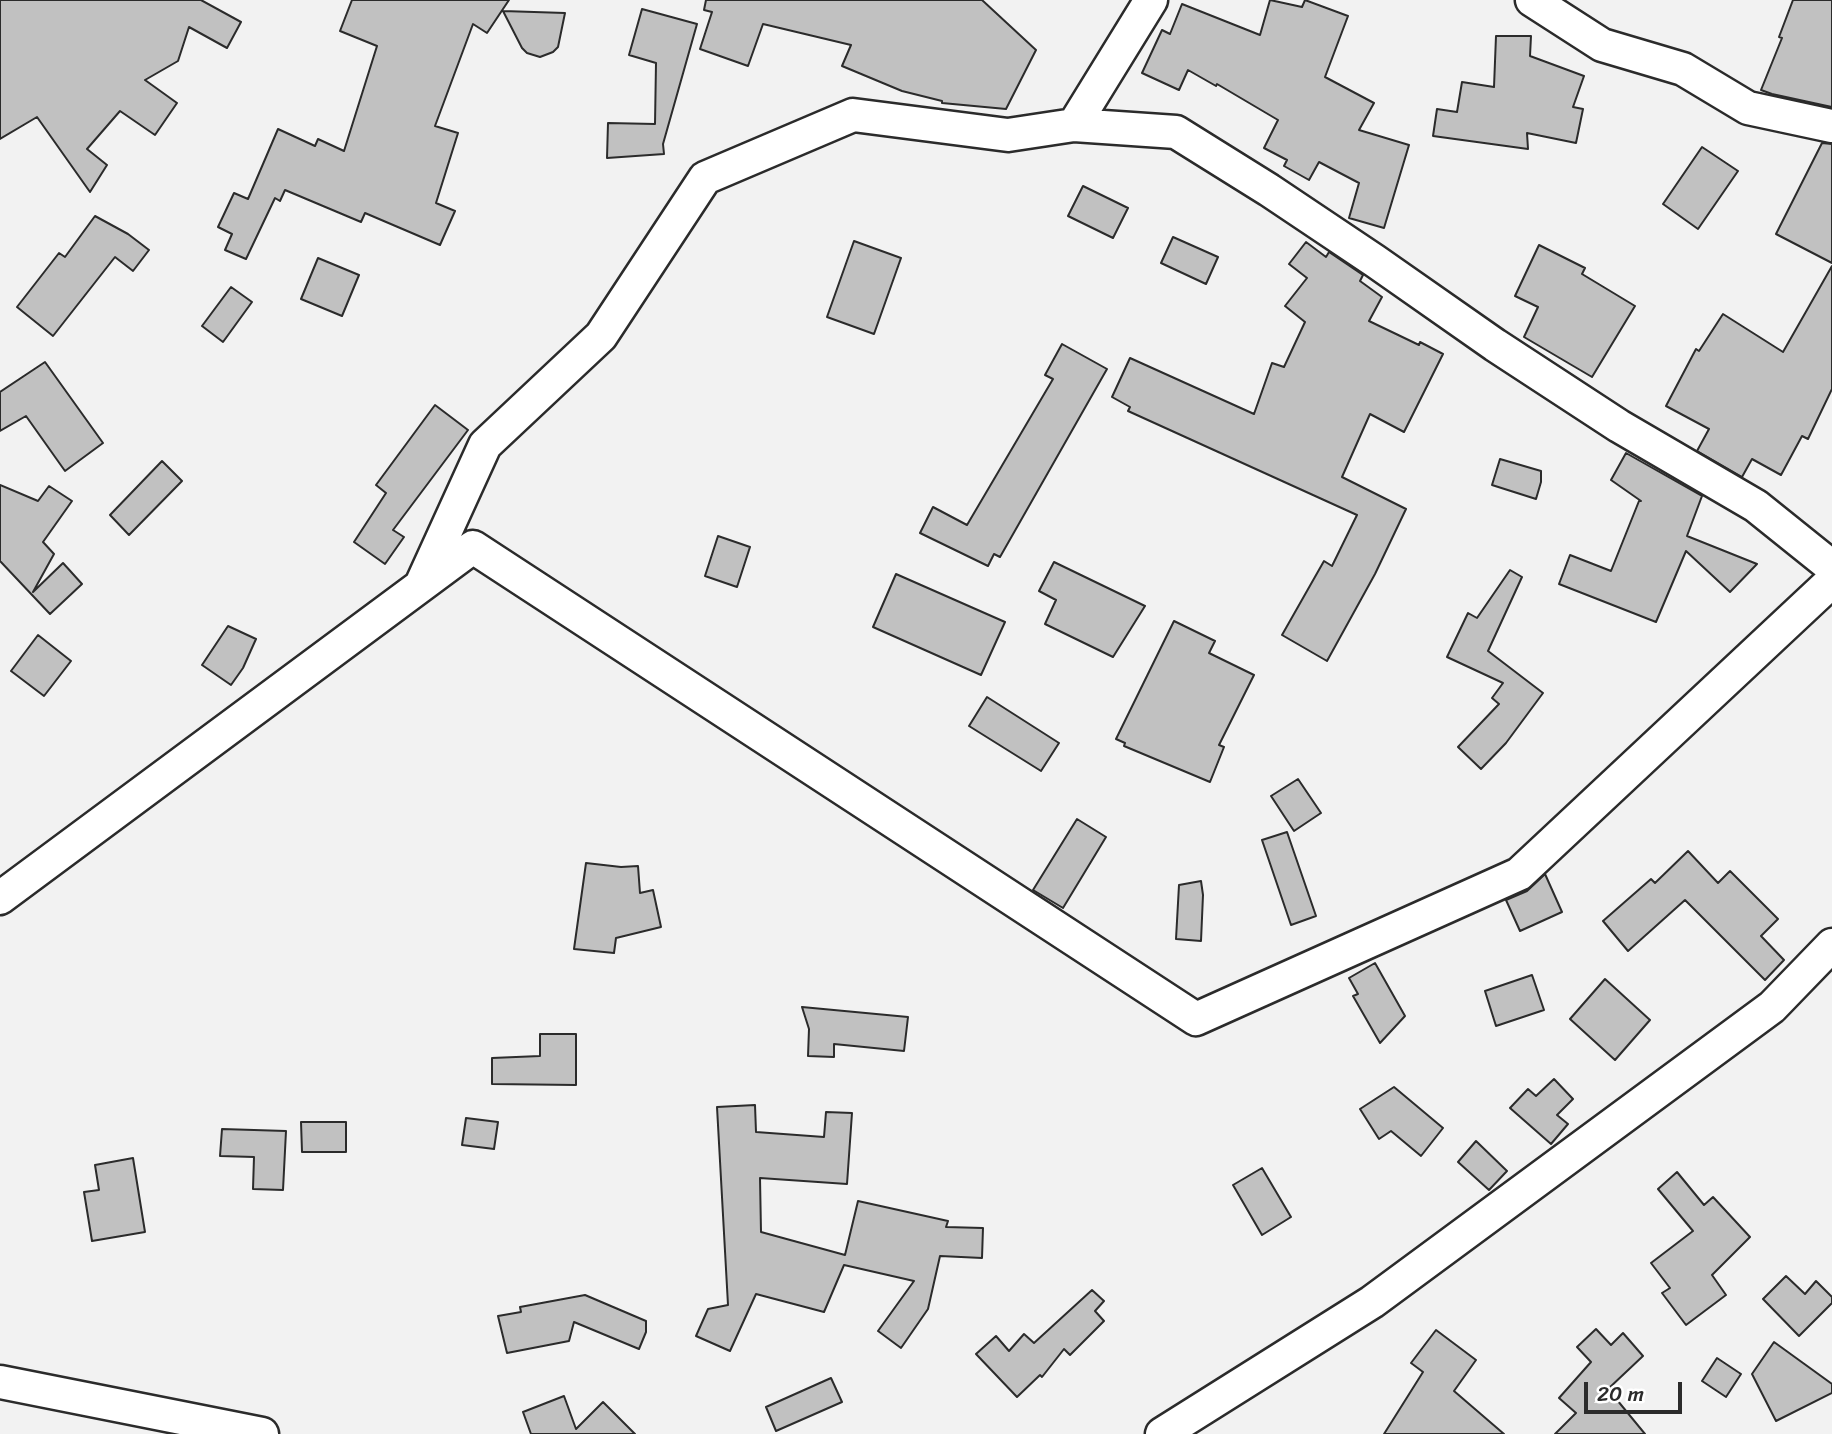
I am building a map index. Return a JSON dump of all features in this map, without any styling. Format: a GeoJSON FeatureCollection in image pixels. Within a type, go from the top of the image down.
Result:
{"type":"FeatureCollection","features":[{"type":"Feature","properties":{"kind":"street"},"geometry":{"type":"LineString","coordinates":[[1074,125],[1151,0]]}},
{"type":"Feature","properties":{"kind":"street"},"geometry":{"type":"LineString","coordinates":[[1532,0],[1602,45],[1683,69],[1748,108],[1832,126]]}},
{"type":"Feature","properties":{"kind":"street"},"geometry":{"type":"LineString","coordinates":[[421,586],[485,445],[601,337],[705,178],[853,115],[1008,135],[1074,125],[1176,132],[1290,204],[1495,345],[1619,426],[1756,506],[1832,568]]}},
{"type":"Feature","properties":{"kind":"street"},"geometry":{"type":"LineString","coordinates":[[0,898],[473,547],[1196,1019],[1519,874],[1832,581]]}},
{"type":"Feature","properties":{"kind":"street"},"geometry":{"type":"LineString","coordinates":[[1162,1434],[1384,1294],[1772,1007],[1832,945]]}},
{"type":"Feature","properties":{"kind":"street"},"geometry":{"type":"LineString","coordinates":[[0,1381],[262,1434]]}},
{"type":"Feature","properties":{"kind":"building"},"geometry":{"type":"Polygon","coordinates":[[[0,0],[201,0],[241,22],[227,48],[189,27],[178,61],[145,80],[177,103],[155,135],[120,111],[87,149],[107,165],[90,192],[37,117],[0,139],[0,0]]]}},
{"type":"Feature","properties":{"kind":"building"},"geometry":{"type":"Polygon","coordinates":[[[352,0],[509,0],[487,33],[473,24],[435,126],[458,133],[436,203],[455,211],[440,245],[365,213],[361,222],[285,190],[280,201],[275,198],[246,259],[225,250],[232,234],[218,227],[234,193],[248,199],[278,129],[315,146],[318,139],[344,151],[377,46],[340,31],[352,0]]]}},
{"type":"Feature","properties":{"kind":"building"},"geometry":{"type":"Polygon","coordinates":[[[706,0],[982,0],[1036,50],[1006,109],[942,103],[902,91],[842,66],[851,45],[763,24],[748,66],[700,49],[712,12],[704,10],[706,0]]]}},
{"type":"Feature","properties":{"kind":"building"},"geometry":{"type":"Polygon","coordinates":[[[1270,0],[1302,7],[1305,0],[1348,16],[1325,77],[1374,103],[1359,130],[1409,145],[1384,228],[1349,218],[1359,183],[1319,162],[1309,180],[1284,166],[1287,160],[1264,148],[1278,120],[1188,70],[1179,90],[1142,73],[1162,30],[1170,34],[1182,4],[1260,35],[1270,0]]]}},
{"type":"Feature","properties":{"kind":"building"},"geometry":{"type":"Polygon","coordinates":[[[1793,0],[1832,0],[1832,107],[1761,90],[1782,38],[1779,37],[1793,0]]]}},
{"type":"Feature","properties":{"kind":"building"},"geometry":{"type":"Polygon","coordinates":[[[642,9],[697,24],[663,144],[664,154],[607,158],[608,123],[655,124],[656,63],[629,55],[642,9]]]}},
{"type":"Feature","properties":{"kind":"building"},"geometry":{"type":"Polygon","coordinates":[[[503,11],[565,13],[558,47],[540,57],[527,53],[503,11]]]}},
{"type":"Feature","properties":{"kind":"building"},"geometry":{"type":"Polygon","coordinates":[[[1496,36],[1531,36],[1530,56],[1584,76],[1573,107],[1583,109],[1576,143],[1527,133],[1528,149],[1433,136],[1437,109],[1457,112],[1462,82],[1494,87],[1496,36]]]}},
{"type":"Feature","properties":{"kind":"building"},"geometry":{"type":"Polygon","coordinates":[[[1822,143],[1832,144],[1832,263],[1776,234],[1822,143]]]}},
{"type":"Feature","properties":{"kind":"building"},"geometry":{"type":"Polygon","coordinates":[[[1702,147],[1738,171],[1698,229],[1663,204],[1702,147]]]}},
{"type":"Feature","properties":{"kind":"building"},"geometry":{"type":"Polygon","coordinates":[[[1083,186],[1128,208],[1113,238],[1068,216],[1083,186]]]}},
{"type":"Feature","properties":{"kind":"building"},"geometry":{"type":"Polygon","coordinates":[[[95,216],[128,234],[149,250],[133,271],[115,257],[53,336],[17,307],[59,253],[65,257],[95,216]]]}},
{"type":"Feature","properties":{"kind":"building"},"geometry":{"type":"Polygon","coordinates":[[[1173,237],[1218,257],[1206,284],[1161,263],[1173,237]]]}},
{"type":"Feature","properties":{"kind":"building"},"geometry":{"type":"Polygon","coordinates":[[[854,241],[901,258],[874,334],[827,317],[854,241]]]}},
{"type":"Feature","properties":{"kind":"building"},"geometry":{"type":"Polygon","coordinates":[[[1306,242],[1326,257],[1329,252],[1363,275],[1360,281],[1382,297],[1369,321],[1443,354],[1404,432],[1370,414],[1342,477],[1406,509],[1375,574],[1327,661],[1282,635],[1324,561],[1332,566],[1357,515],[1128,411],[1130,407],[1112,397],[1130,358],[1254,414],[1272,363],[1284,367],[1305,322],[1285,306],[1307,278],[1289,264],[1306,242]]]}},
{"type":"Feature","properties":{"kind":"building"},"geometry":{"type":"Polygon","coordinates":[[[1539,245],[1585,268],[1582,274],[1635,306],[1592,377],[1524,337],[1538,307],[1515,296],[1539,245]]]}},
{"type":"Feature","properties":{"kind":"building"},"geometry":{"type":"Polygon","coordinates":[[[318,258],[359,275],[342,316],[301,299],[318,258]]]}},
{"type":"Feature","properties":{"kind":"building"},"geometry":{"type":"Polygon","coordinates":[[[1832,266],[1832,389],[1808,439],[1802,436],[1781,475],[1752,459],[1742,477],[1697,451],[1709,429],[1666,406],[1696,349],[1699,351],[1723,314],[1783,352],[1832,266]]]}},
{"type":"Feature","properties":{"kind":"building"},"geometry":{"type":"Polygon","coordinates":[[[231,287],[252,302],[223,342],[202,326],[231,287]]]}},
{"type":"Feature","properties":{"kind":"building"},"geometry":{"type":"Polygon","coordinates":[[[1062,344],[1107,369],[1000,557],[994,554],[988,566],[920,533],[933,507],[967,525],[1053,379],[1045,375],[1062,344]]]}},
{"type":"Feature","properties":{"kind":"building"},"geometry":{"type":"Polygon","coordinates":[[[45,362],[103,443],[65,471],[26,416],[0,431],[0,392],[45,362]]]}},
{"type":"Feature","properties":{"kind":"building"},"geometry":{"type":"Polygon","coordinates":[[[435,405],[468,430],[393,530],[404,537],[385,564],[354,542],[386,493],[376,485],[435,405]]]}},
{"type":"Feature","properties":{"kind":"building"},"geometry":{"type":"Polygon","coordinates":[[[1626,453],[1702,496],[1687,536],[1757,564],[1730,592],[1686,551],[1656,622],[1559,584],[1570,555],[1611,571],[1641,501],[1611,480],[1626,453]]]}},
{"type":"Feature","properties":{"kind":"building"},"geometry":{"type":"Polygon","coordinates":[[[1500,459],[1541,471],[1536,499],[1492,485],[1500,459]]]}},
{"type":"Feature","properties":{"kind":"building"},"geometry":{"type":"Polygon","coordinates":[[[162,461],[182,481],[129,535],[110,515],[162,461]]]}},
{"type":"Feature","properties":{"kind":"building"},"geometry":{"type":"Polygon","coordinates":[[[0,485],[38,501],[49,486],[72,501],[43,542],[54,554],[33,592],[63,563],[82,584],[50,614],[0,561],[0,485]]]}},
{"type":"Feature","properties":{"kind":"building"},"geometry":{"type":"Polygon","coordinates":[[[718,536],[750,547],[737,587],[705,576],[718,536]]]}},
{"type":"Feature","properties":{"kind":"building"},"geometry":{"type":"Polygon","coordinates":[[[1054,562],[1145,606],[1113,657],[1045,624],[1056,600],[1039,591],[1054,562]]]}},
{"type":"Feature","properties":{"kind":"building"},"geometry":{"type":"Polygon","coordinates":[[[1510,570],[1522,577],[1488,651],[1543,693],[1506,743],[1481,769],[1458,747],[1499,704],[1492,698],[1503,683],[1447,657],[1468,613],[1477,618],[1510,570]]]}},
{"type":"Feature","properties":{"kind":"building"},"geometry":{"type":"Polygon","coordinates":[[[896,574],[1005,622],[981,675],[873,627],[896,574]]]}},
{"type":"Feature","properties":{"kind":"building"},"geometry":{"type":"Polygon","coordinates":[[[1174,621],[1215,641],[1209,653],[1254,675],[1219,745],[1224,747],[1210,782],[1124,746],[1125,743],[1116,739],[1174,621]]]}},
{"type":"Feature","properties":{"kind":"building"},"geometry":{"type":"Polygon","coordinates":[[[228,626],[256,639],[243,668],[231,685],[202,665],[228,626]]]}},
{"type":"Feature","properties":{"kind":"building"},"geometry":{"type":"Polygon","coordinates":[[[38,635],[71,661],[44,696],[11,671],[38,635]]]}},
{"type":"Feature","properties":{"kind":"building"},"geometry":{"type":"Polygon","coordinates":[[[987,697],[1059,743],[1041,771],[969,726],[987,697]]]}},
{"type":"Feature","properties":{"kind":"building"},"geometry":{"type":"Polygon","coordinates":[[[1298,779],[1321,813],[1294,831],[1271,796],[1298,779]]]}},
{"type":"Feature","properties":{"kind":"building"},"geometry":{"type":"Polygon","coordinates":[[[1077,819],[1106,837],[1063,908],[1033,890],[1077,819]]]}},
{"type":"Feature","properties":{"kind":"building"},"geometry":{"type":"Polygon","coordinates":[[[1287,832],[1316,916],[1291,925],[1262,840],[1287,832]]]}},
{"type":"Feature","properties":{"kind":"building"},"geometry":{"type":"Polygon","coordinates":[[[1688,851],[1718,883],[1730,871],[1778,919],[1761,936],[1784,960],[1765,980],[1685,900],[1628,951],[1603,921],[1651,879],[1655,883],[1688,851]]]}},
{"type":"Feature","properties":{"kind":"building"},"geometry":{"type":"Polygon","coordinates":[[[586,863],[638,866],[640,893],[653,890],[661,927],[616,938],[614,953],[574,949],[586,863]]]}},
{"type":"Feature","properties":{"kind":"building"},"geometry":{"type":"Polygon","coordinates":[[[1545,874],[1562,912],[1520,931],[1506,900],[1527,891],[1545,874]]]}},
{"type":"Feature","properties":{"kind":"building"},"geometry":{"type":"Polygon","coordinates":[[[1201,881],[1201,941],[1176,939],[1179,885],[1201,881]]]}},
{"type":"Feature","properties":{"kind":"building"},"geometry":{"type":"Polygon","coordinates":[[[1375,963],[1405,1016],[1380,1043],[1353,996],[1358,994],[1349,978],[1375,963]]]}},
{"type":"Feature","properties":{"kind":"building"},"geometry":{"type":"Polygon","coordinates":[[[1532,975],[1544,1010],[1496,1026],[1485,991],[1532,975]]]}},
{"type":"Feature","properties":{"kind":"building"},"geometry":{"type":"Polygon","coordinates":[[[1605,979],[1650,1020],[1615,1060],[1570,1019],[1605,979]]]}},
{"type":"Feature","properties":{"kind":"building"},"geometry":{"type":"Polygon","coordinates":[[[802,1007],[908,1017],[904,1051],[834,1044],[834,1057],[808,1056],[809,1029],[802,1007]]]}},
{"type":"Feature","properties":{"kind":"building"},"geometry":{"type":"Polygon","coordinates":[[[540,1034],[576,1034],[576,1085],[492,1084],[492,1058],[540,1056],[540,1034]]]}},
{"type":"Feature","properties":{"kind":"building"},"geometry":{"type":"Polygon","coordinates":[[[1554,1079],[1573,1099],[1557,1115],[1568,1124],[1551,1144],[1510,1108],[1528,1089],[1536,1096],[1554,1079]]]}},
{"type":"Feature","properties":{"kind":"building"},"geometry":{"type":"Polygon","coordinates":[[[1394,1087],[1443,1128],[1421,1156],[1391,1131],[1379,1139],[1360,1109],[1394,1087]]]}},
{"type":"Feature","properties":{"kind":"building"},"geometry":{"type":"Polygon","coordinates":[[[755,1105],[756,1132],[824,1137],[826,1112],[852,1113],[847,1184],[760,1178],[761,1232],[845,1255],[858,1201],[948,1221],[946,1227],[983,1228],[982,1258],[940,1256],[928,1309],[901,1348],[878,1331],[914,1281],[844,1265],[824,1312],[756,1294],[730,1351],[696,1336],[708,1309],[728,1305],[717,1107],[755,1105]]]}},
{"type":"Feature","properties":{"kind":"building"},"geometry":{"type":"Polygon","coordinates":[[[466,1118],[498,1122],[494,1149],[462,1145],[466,1118]]]}},
{"type":"Feature","properties":{"kind":"building"},"geometry":{"type":"Polygon","coordinates":[[[301,1122],[346,1122],[346,1152],[302,1152],[301,1122]]]}},
{"type":"Feature","properties":{"kind":"building"},"geometry":{"type":"Polygon","coordinates":[[[222,1129],[286,1131],[283,1190],[253,1189],[254,1157],[220,1156],[222,1129]]]}},
{"type":"Feature","properties":{"kind":"building"},"geometry":{"type":"Polygon","coordinates":[[[1476,1141],[1507,1171],[1489,1190],[1458,1162],[1476,1141]]]}},
{"type":"Feature","properties":{"kind":"building"},"geometry":{"type":"Polygon","coordinates":[[[133,1158],[145,1232],[92,1241],[84,1192],[99,1190],[95,1165],[133,1158]]]}},
{"type":"Feature","properties":{"kind":"building"},"geometry":{"type":"Polygon","coordinates":[[[1262,1168],[1291,1217],[1262,1235],[1233,1185],[1262,1168]]]}},
{"type":"Feature","properties":{"kind":"building"},"geometry":{"type":"Polygon","coordinates":[[[1677,1172],[1704,1205],[1713,1197],[1750,1237],[1712,1275],[1726,1295],[1686,1325],[1662,1293],[1670,1288],[1651,1263],[1693,1231],[1658,1189],[1677,1172]]]}},
{"type":"Feature","properties":{"kind":"building"},"geometry":{"type":"Polygon","coordinates":[[[1786,1276],[1805,1294],[1816,1281],[1832,1297],[1832,1303],[1799,1336],[1763,1299],[1786,1276]]]}},
{"type":"Feature","properties":{"kind":"building"},"geometry":{"type":"Polygon","coordinates":[[[1092,1290],[1104,1301],[1095,1311],[1104,1321],[1070,1355],[1064,1349],[1042,1377],[1040,1375],[1017,1397],[976,1354],[996,1336],[1009,1351],[1024,1334],[1034,1343],[1092,1290]]]}},
{"type":"Feature","properties":{"kind":"building"},"geometry":{"type":"Polygon","coordinates":[[[585,1295],[646,1321],[646,1332],[639,1349],[574,1322],[569,1341],[507,1353],[498,1316],[521,1312],[520,1307],[585,1295]]]}},
{"type":"Feature","properties":{"kind":"building"},"geometry":{"type":"Polygon","coordinates":[[[1596,1329],[1611,1345],[1623,1333],[1643,1356],[1608,1389],[1645,1434],[1555,1434],[1576,1413],[1559,1398],[1591,1362],[1577,1347],[1596,1329]]]}},
{"type":"Feature","properties":{"kind":"building"},"geometry":{"type":"Polygon","coordinates":[[[1436,1330],[1476,1360],[1454,1391],[1504,1434],[1384,1434],[1423,1372],[1411,1363],[1436,1330]]]}},
{"type":"Feature","properties":{"kind":"building"},"geometry":{"type":"Polygon","coordinates":[[[1774,1342],[1832,1384],[1832,1393],[1776,1421],[1752,1374],[1774,1342]]]}},
{"type":"Feature","properties":{"kind":"building"},"geometry":{"type":"Polygon","coordinates":[[[1717,1358],[1741,1374],[1726,1397],[1702,1381],[1717,1358]]]}},
{"type":"Feature","properties":{"kind":"building"},"geometry":{"type":"Polygon","coordinates":[[[831,1378],[842,1402],[776,1431],[766,1407],[831,1378]]]}},
{"type":"Feature","properties":{"kind":"building"},"geometry":{"type":"Polygon","coordinates":[[[564,1396],[576,1429],[603,1402],[635,1434],[531,1434],[523,1412],[564,1396]]]}}]}
